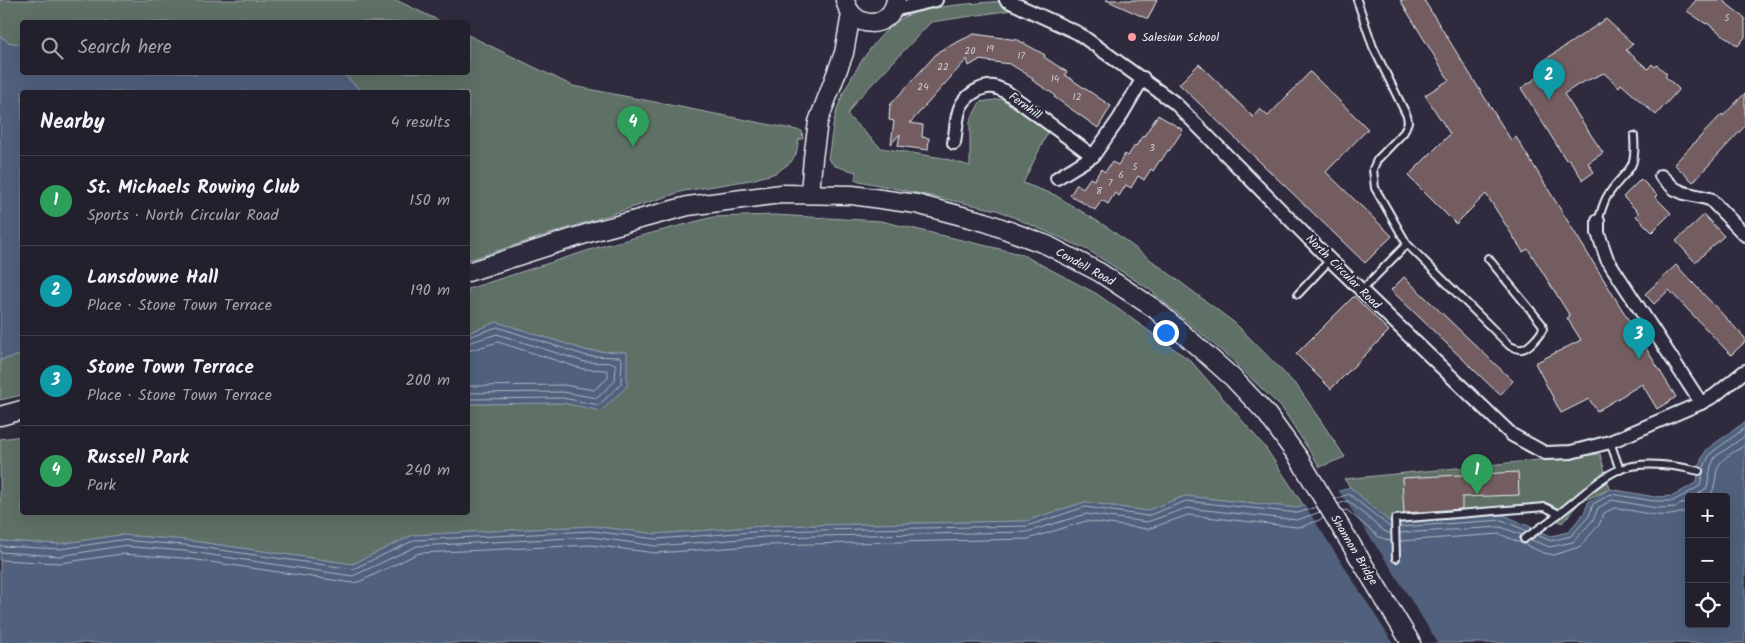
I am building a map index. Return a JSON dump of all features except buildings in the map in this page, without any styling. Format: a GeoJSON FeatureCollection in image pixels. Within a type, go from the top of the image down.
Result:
{"type":"FeatureCollection","features":[{"type":"Feature","properties":{"kind":"main road"},"geometry":{"type":"LineString","coordinates":[[848,7],[856,18],[869,23],[883,20],[895,5]]}},
{"type":"Feature","properties":{"kind":"main road"},"geometry":{"type":"LineString","coordinates":[[810,193],[818,122],[844,53],[848,7]]}},
{"type":"Feature","properties":{"kind":"main road"},"geometry":{"type":"LineString","coordinates":[[844,53],[869,23]]}},
{"type":"Feature","properties":{"kind":"main road","name":"Condell Road"},"geometry":{"type":"LineString","coordinates":[[470,271],[596,231],[688,206],[781,194],[810,193],[852,195],[916,204],[985,222],[1047,245],[1099,272],[1156,309],[1233,378],[1266,413],[1298,457]]}},
{"type":"Feature","properties":{"kind":"main road"},"geometry":{"type":"LineString","coordinates":[[0,416],[20,411]]}},
{"type":"Feature","properties":{"kind":"main road","name":"Shannon Bridge"},"geometry":{"type":"LineString","coordinates":[[1298,457],[1410,643]]}},
{"type":"Feature","properties":{"kind":"street"},"geometry":{"type":"LineString","coordinates":[[895,5],[936,0]]}},
{"type":"Feature","properties":{"kind":"street","name":"North Circular Road"},"geometry":{"type":"LineString","coordinates":[[1006,0],[1078,33],[1143,78],[1175,103],[1361,291],[1512,435],[1545,453],[1571,452],[1610,442],[1701,404],[1745,371]]}},
{"type":"Feature","properties":{"kind":"street"},"geometry":{"type":"LineString","coordinates":[[1057,178],[1093,156],[1119,119],[1143,78]]}},
{"type":"Feature","properties":{"kind":"street","name":"Fernhill"},"geometry":{"type":"LineString","coordinates":[[954,143],[960,109],[965,100],[973,92],[984,87],[995,87],[1005,91],[1093,156]]}},
{"type":"Feature","properties":{"kind":"street"},"geometry":{"type":"LineString","coordinates":[[1661,176],[1675,189],[1684,194],[1710,200],[1745,235]]}},
{"type":"Feature","properties":{"kind":"street"},"geometry":{"type":"LineString","coordinates":[[1598,221],[1598,233],[1607,259],[1701,404]]}},
{"type":"Feature","properties":{"kind":"lane"},"geometry":{"type":"LineString","coordinates":[[1357,0],[1373,47],[1407,116],[1407,127],[1377,160],[1373,169],[1375,188],[1407,244],[1510,346],[1521,350],[1526,348],[1544,329],[1542,324],[1488,258]]}},
{"type":"Feature","properties":{"kind":"lane"},"geometry":{"type":"LineString","coordinates":[[1598,221],[1607,196],[1631,168],[1635,155],[1634,136]]}},
{"type":"Feature","properties":{"kind":"lane"},"geometry":{"type":"LineString","coordinates":[[1361,291],[1407,244]]}},
{"type":"Feature","properties":{"kind":"lane"},"geometry":{"type":"LineString","coordinates":[[1298,294],[1330,260]]}},
{"type":"Feature","properties":{"kind":"lane"},"geometry":{"type":"LineString","coordinates":[[1610,442],[1620,470]]}},
{"type":"Feature","properties":{"kind":"lane"},"geometry":{"type":"LineString","coordinates":[[1524,539],[1559,514],[1602,479],[1620,470],[1647,465],[1679,466],[1699,471]]}},
{"type":"Feature","properties":{"kind":"lane"},"geometry":{"type":"LineString","coordinates":[[1396,558],[1395,519],[1545,506],[1559,514]]}},
{"type":"Feature","properties":{"kind":"green space"},"geometry":{"type":"Polygon","coordinates":[[[0,0],[396,0],[438,20],[251,20],[244,17],[242,20],[20,20],[20,45],[8,42],[0,36],[0,0]]]}},
{"type":"Feature","properties":{"kind":"green space"},"geometry":{"type":"Polygon","coordinates":[[[1001,1],[1019,9],[931,22],[856,101],[847,115],[881,148],[943,158],[970,166],[970,121],[980,102],[1002,99],[1049,130],[1023,183],[1055,195],[1110,229],[1236,324],[1298,387],[1345,457],[1320,467],[1282,408],[1232,360],[1149,289],[1088,250],[997,210],[855,180],[856,172],[835,166],[828,159],[834,122],[841,98],[864,57],[885,32],[906,16],[927,9],[1001,1]]]}},
{"type":"Feature","properties":{"kind":"green space"},"geometry":{"type":"Polygon","coordinates":[[[470,36],[573,86],[802,131],[803,139],[799,139],[796,154],[791,162],[776,173],[751,180],[684,191],[470,259],[470,90],[360,90],[344,75],[470,75],[470,36]]]}},
{"type":"Feature","properties":{"kind":"green space"},"geometry":{"type":"Polygon","coordinates":[[[774,215],[881,221],[1021,254],[1097,294],[1191,361],[1265,447],[1304,506],[1298,508],[1185,496],[1146,511],[1085,502],[1026,521],[766,526],[656,534],[592,526],[413,535],[353,564],[185,540],[120,535],[59,544],[0,541],[0,439],[20,436],[20,515],[470,515],[470,404],[563,403],[601,410],[627,352],[588,351],[497,322],[470,332],[470,288],[599,247],[713,217],[774,215]]]}},
{"type":"Feature","properties":{"kind":"green space"},"geometry":{"type":"Polygon","coordinates":[[[20,355],[20,395],[0,400],[0,360],[20,355]]]}},
{"type":"Feature","properties":{"kind":"green space"},"geometry":{"type":"Polygon","coordinates":[[[1600,454],[1610,489],[1580,502],[1562,523],[1542,510],[1504,515],[1391,523],[1350,487],[1344,479],[1600,454]]]}},
{"type":"Feature","properties":{"kind":"water"},"geometry":{"type":"Polygon","coordinates":[[[0,36],[8,42],[20,45],[20,75],[344,75],[360,90],[20,90],[20,355],[0,360],[0,36]]]}},
{"type":"Feature","properties":{"kind":"water"},"geometry":{"type":"Polygon","coordinates":[[[497,322],[588,351],[627,352],[627,386],[601,411],[563,403],[470,404],[470,332],[497,322]]]}},
{"type":"Feature","properties":{"kind":"water"},"geometry":{"type":"Polygon","coordinates":[[[1745,422],[1745,643],[0,643],[0,541],[59,544],[120,535],[185,540],[353,564],[413,535],[592,526],[656,534],[766,526],[1026,521],[1085,502],[1146,511],[1185,496],[1298,508],[1350,487],[1391,523],[1504,515],[1551,536],[1568,532],[1584,513],[1589,501],[1610,489],[1655,497],[1673,496],[1697,482],[1700,462],[1707,449],[1745,422]]]}},
{"type":"Feature","properties":{"kind":"pier"},"geometry":{"type":"Polygon","coordinates":[[[1338,490],[1389,565],[1438,643],[1393,643],[1304,504],[1338,490]]]}},
{"type":"Feature","properties":{"kind":"place","name":"Salesian School"},"geometry":{"type":"Point","coordinates":[1132,37]}},
{"type":"Feature","properties":{"kind":"place","name":"Lansdowne Hall"},"geometry":{"type":"Point","coordinates":[1549,100]}},
{"type":"Feature","properties":{"kind":"place","name":"Russell Park"},"geometry":{"type":"Point","coordinates":[633,147]}},
{"type":"Feature","properties":{"kind":"place","name":"Stone Town Terrace"},"geometry":{"type":"Point","coordinates":[1639,359]}},
{"type":"Feature","properties":{"kind":"place","name":"St. Michaels Rowing Club"},"geometry":{"type":"Point","coordinates":[1477,495]}}]}
